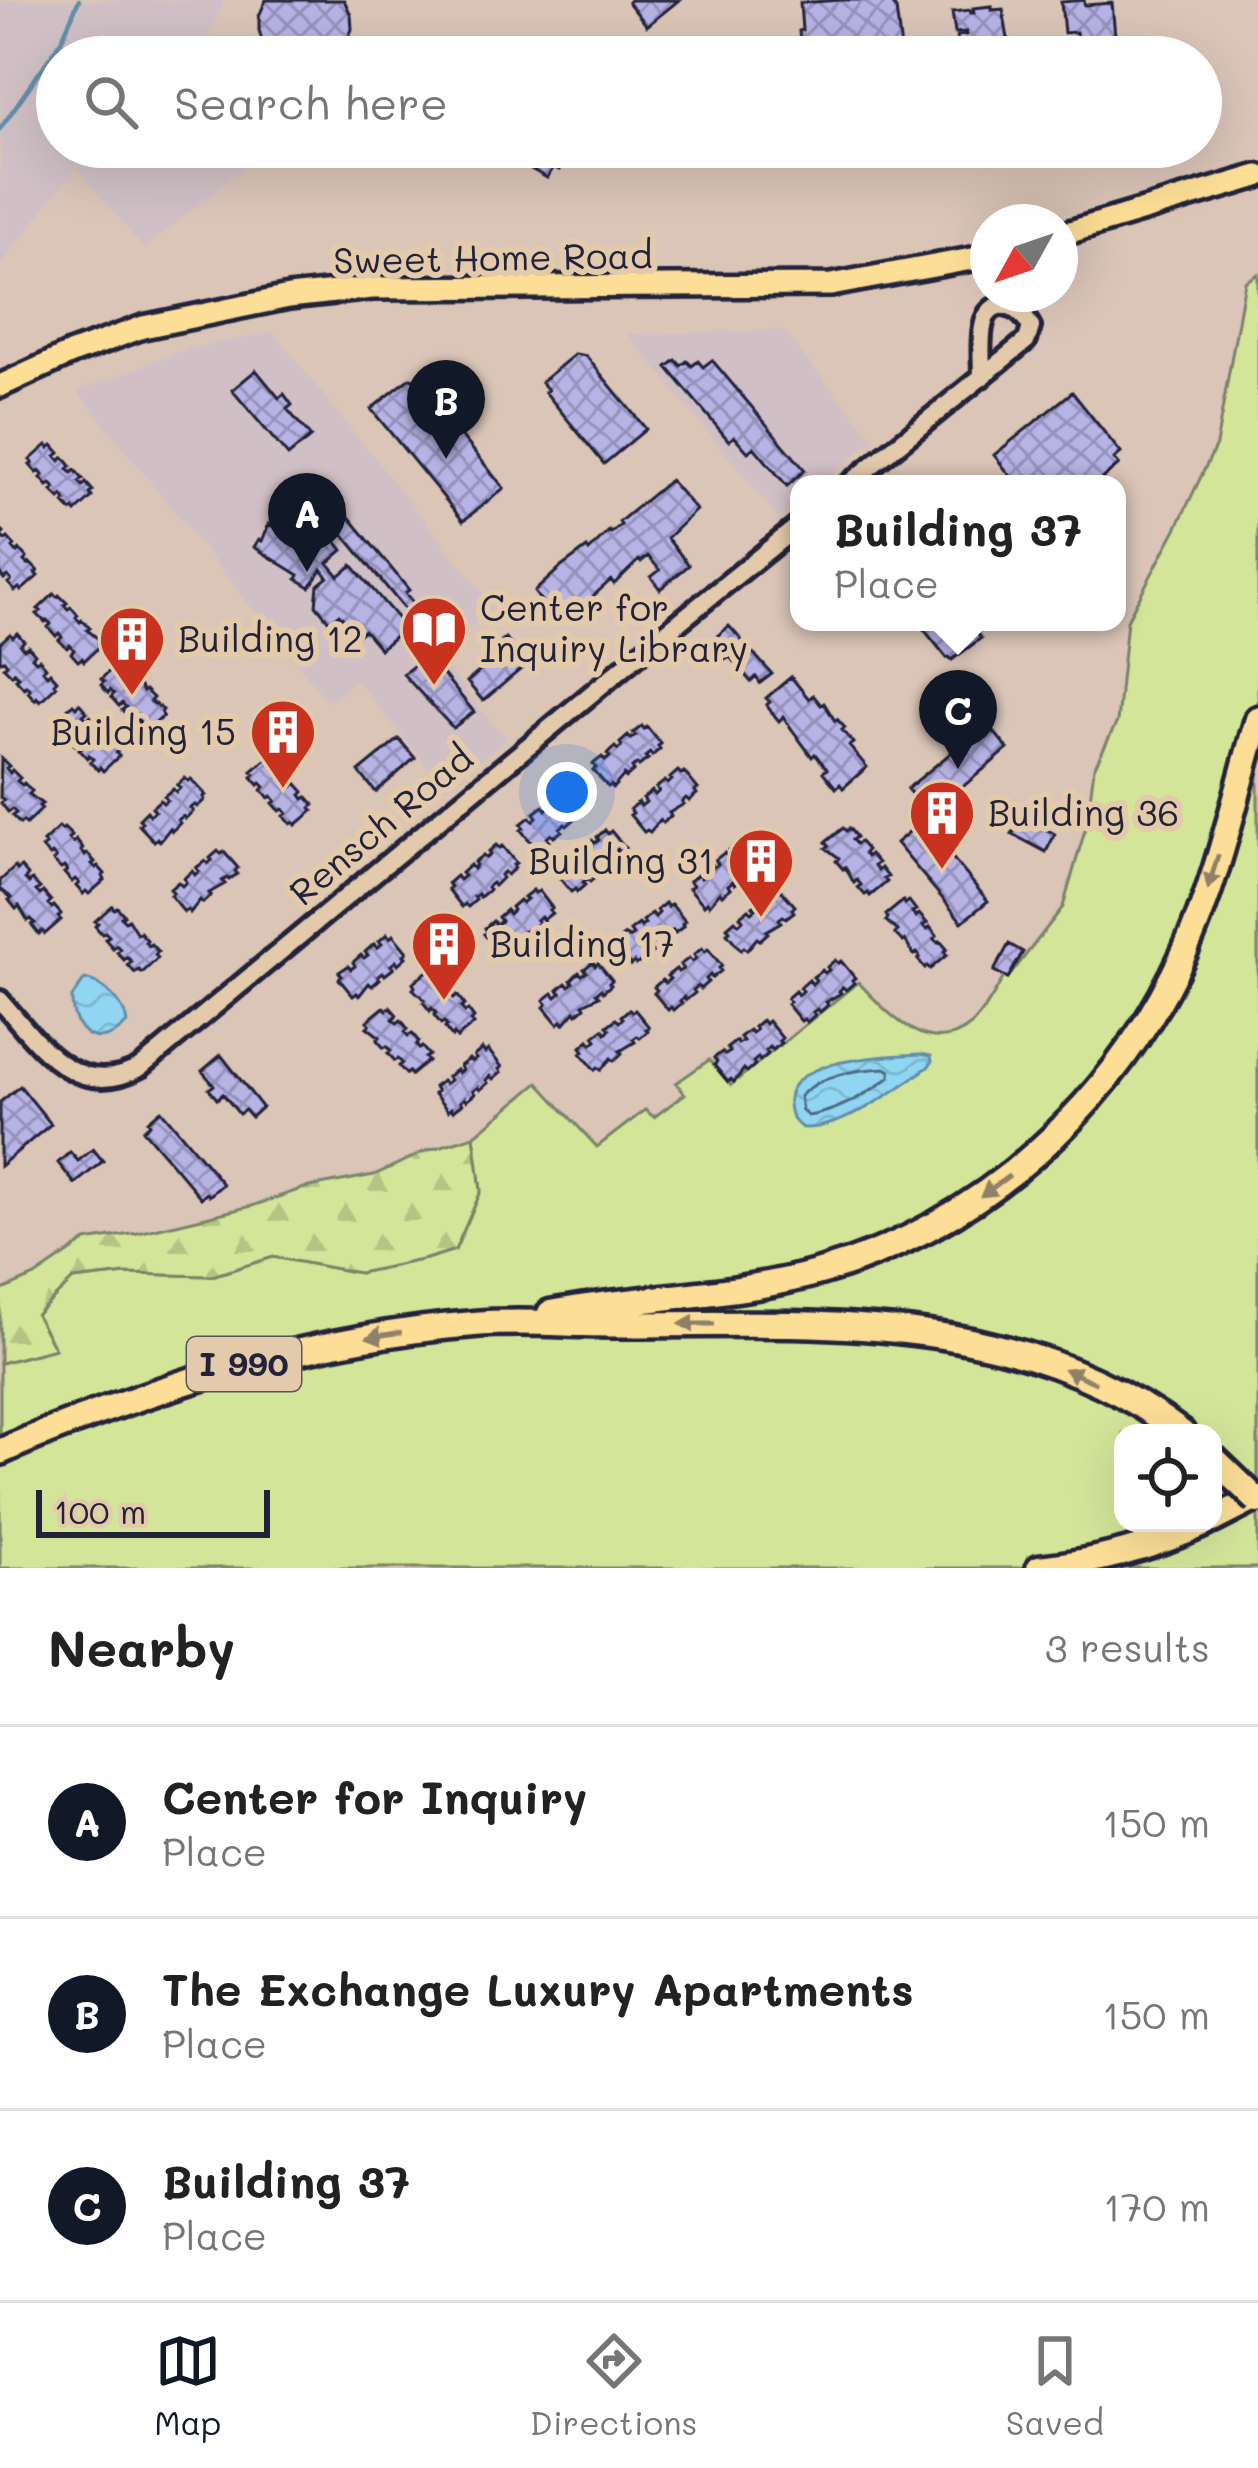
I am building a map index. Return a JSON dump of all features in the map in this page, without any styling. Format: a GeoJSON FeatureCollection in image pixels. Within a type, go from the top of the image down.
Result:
{"type":"FeatureCollection","features":[{"type":"Feature","properties":{"kind":"highway"},"geometry":{"type":"LineString","coordinates":[[500,1322],[591,1305],[741,1288],[819,1272],[920,1232],[1017,1169],[1096,1093],[1161,1000],[1206,896],[1258,719]]}},
{"type":"Feature","properties":{"kind":"highway"},"geometry":{"type":"LineString","coordinates":[[500,1322],[819,1325],[963,1338],[1072,1372],[1168,1424]]}},
{"type":"Feature","properties":{"kind":"highway","name":"I 990"},"geometry":{"type":"LineString","coordinates":[[0,1452],[186,1380],[242,1365],[393,1334],[500,1322]]}},
{"type":"Feature","properties":{"kind":"highway"},"geometry":{"type":"LineString","coordinates":[[1222,1466],[1258,1499],[1222,1515]]}},
{"type":"Feature","properties":{"kind":"highway"},"geometry":{"type":"LineString","coordinates":[[1039,1568],[1083,1562],[1180,1532]]}},
{"type":"Feature","properties":{"kind":"main road"},"geometry":{"type":"LineString","coordinates":[[1078,230],[1258,176]]}},
{"type":"Feature","properties":{"kind":"main road","name":"Sweet Home Road"},"geometry":{"type":"LineString","coordinates":[[4,386],[72,353],[143,327],[289,297],[372,288],[831,285],[970,259]]}},
{"type":"Feature","properties":{"kind":"street"},"geometry":{"type":"LineString","coordinates":[[860,475],[982,377]]}},
{"type":"Feature","properties":{"kind":"street","name":"Rensch Road"},"geometry":{"type":"LineString","coordinates":[[0,1000],[53,1058],[73,1072],[107,1078],[141,1067],[790,532]]}},
{"type":"Feature","properties":{"kind":"shaded area"},"geometry":{"type":"Polygon","coordinates":[[[0,0],[225,0],[207,36],[36,36],[36,168],[75,168],[0,266],[0,0]]]}},
{"type":"Feature","properties":{"kind":"shaded area"},"geometry":{"type":"Polygon","coordinates":[[[77,168],[242,168],[144,249],[77,168]]]}},
{"type":"Feature","properties":{"kind":"shaded area"},"geometry":{"type":"Polygon","coordinates":[[[782,330],[874,439],[830,475],[790,475],[790,507],[778,517],[628,334],[782,330]]]}},
{"type":"Feature","properties":{"kind":"shaded area"},"geometry":{"type":"Polygon","coordinates":[[[273,332],[494,607],[437,655],[506,739],[446,788],[356,680],[329,703],[77,391],[184,350],[273,332]]]}},
{"type":"Feature","properties":{"kind":"green space"},"geometry":{"type":"Polygon","coordinates":[[[1258,274],[1258,1568],[0,1568],[0,1363],[54,1349],[36,1315],[73,1280],[127,1274],[212,1276],[273,1257],[359,1273],[426,1259],[455,1250],[481,1191],[474,1136],[538,1083],[597,1147],[645,1110],[654,1117],[685,1094],[676,1083],[709,1060],[731,1085],[858,982],[895,1018],[924,1035],[955,1035],[971,1025],[1063,907],[1087,823],[1094,768],[1117,722],[1127,620],[1216,445],[1245,282],[1258,274]]]}},
{"type":"Feature","properties":{"kind":"green space"},"geometry":{"type":"Polygon","coordinates":[[[474,1136],[481,1191],[455,1250],[359,1273],[273,1257],[212,1276],[125,1274],[73,1280],[36,1315],[55,1349],[0,1363],[0,1291],[35,1276],[86,1241],[138,1233],[252,1206],[304,1188],[374,1175],[474,1136]]]}},
{"type":"Feature","properties":{"kind":"water"},"geometry":{"type":"Polygon","coordinates":[[[85,979],[118,1001],[127,1023],[117,1032],[97,1038],[76,1021],[72,997],[85,979]]]}},
{"type":"Feature","properties":{"kind":"water"},"geometry":{"type":"Polygon","coordinates":[[[931,1056],[928,1067],[851,1116],[802,1128],[792,1118],[792,1088],[820,1068],[864,1058],[931,1056]]]}},
{"type":"Feature","properties":{"kind":"building"},"geometry":{"type":"Polygon","coordinates":[[[266,0],[344,0],[352,29],[349,36],[261,36],[259,16],[266,0]]]}},
{"type":"Feature","properties":{"kind":"building"},"geometry":{"type":"Polygon","coordinates":[[[630,0],[679,0],[647,26],[630,0]]]}},
{"type":"Feature","properties":{"kind":"building"},"geometry":{"type":"Polygon","coordinates":[[[887,0],[896,9],[899,36],[799,36],[800,3],[887,0]]]}},
{"type":"Feature","properties":{"kind":"building"},"geometry":{"type":"Polygon","coordinates":[[[1061,2],[1112,3],[1115,36],[1064,33],[1061,2]]]}},
{"type":"Feature","properties":{"kind":"building"},"geometry":{"type":"Polygon","coordinates":[[[973,8],[1003,9],[1008,36],[957,36],[966,32],[955,33],[952,12],[974,13],[973,8]]]}},
{"type":"Feature","properties":{"kind":"building"},"geometry":{"type":"Polygon","coordinates":[[[529,168],[553,168],[547,178],[529,168]]]}},
{"type":"Feature","properties":{"kind":"building"},"geometry":{"type":"Polygon","coordinates":[[[575,354],[586,356],[646,429],[604,464],[541,382],[575,354]]]}},
{"type":"Feature","properties":{"kind":"building"},"geometry":{"type":"Polygon","coordinates":[[[676,360],[681,366],[698,361],[703,367],[712,360],[805,470],[790,475],[787,486],[754,447],[748,452],[734,436],[729,441],[667,367],[676,360]]]}},
{"type":"Feature","properties":{"kind":"building"},"geometry":{"type":"Polygon","coordinates":[[[256,370],[279,398],[284,394],[292,405],[287,409],[311,437],[288,456],[232,390],[256,370]]]}},
{"type":"Feature","properties":{"kind":"building"},"geometry":{"type":"Polygon","coordinates":[[[410,378],[504,488],[463,521],[371,409],[410,378]]]}},
{"type":"Feature","properties":{"kind":"building"},"geometry":{"type":"Polygon","coordinates":[[[1072,392],[1121,453],[1114,459],[1119,465],[1107,475],[1010,475],[994,455],[1072,392]]]}},
{"type":"Feature","properties":{"kind":"building"},"geometry":{"type":"Polygon","coordinates":[[[47,445],[53,445],[60,461],[64,457],[71,466],[68,469],[83,479],[79,482],[93,491],[76,512],[30,465],[47,445]]]}},
{"type":"Feature","properties":{"kind":"building"},"geometry":{"type":"Polygon","coordinates":[[[670,480],[696,510],[667,538],[689,565],[660,589],[651,577],[660,570],[648,556],[558,623],[534,592],[670,480]]]}},
{"type":"Feature","properties":{"kind":"building"},"geometry":{"type":"Polygon","coordinates":[[[301,497],[343,550],[328,563],[339,576],[352,565],[405,627],[380,649],[364,630],[358,635],[339,614],[330,622],[316,605],[318,585],[328,577],[322,569],[310,587],[254,547],[269,524],[283,533],[286,528],[277,517],[301,497]]]}},
{"type":"Feature","properties":{"kind":"building"},"geometry":{"type":"Polygon","coordinates":[[[337,502],[409,590],[405,593],[415,605],[407,612],[325,512],[337,502]]]}},
{"type":"Feature","properties":{"kind":"building"},"geometry":{"type":"Polygon","coordinates":[[[0,529],[1,536],[38,571],[21,591],[15,591],[8,583],[11,580],[0,574],[0,529]]]}},
{"type":"Feature","properties":{"kind":"building"},"geometry":{"type":"Polygon","coordinates":[[[54,594],[100,640],[100,646],[84,661],[78,661],[70,645],[67,648],[59,633],[56,636],[48,627],[51,624],[37,614],[54,594]]]}},
{"type":"Feature","properties":{"kind":"building"},"geometry":{"type":"Polygon","coordinates":[[[729,626],[772,674],[760,683],[756,677],[751,682],[711,641],[729,626]]]}},
{"type":"Feature","properties":{"kind":"building"},"geometry":{"type":"Polygon","coordinates":[[[925,631],[978,631],[981,638],[952,660],[925,631]]]}},
{"type":"Feature","properties":{"kind":"building"},"geometry":{"type":"Polygon","coordinates":[[[17,633],[24,641],[20,645],[28,646],[47,675],[50,672],[57,680],[40,701],[0,661],[0,643],[17,633]]]}},
{"type":"Feature","properties":{"kind":"building"},"geometry":{"type":"Polygon","coordinates":[[[505,638],[527,664],[483,701],[467,682],[500,654],[494,647],[505,638]]]}},
{"type":"Feature","properties":{"kind":"building","name":"Center for Inquiry Library"},"geometry":{"type":"Polygon","coordinates":[[[427,655],[474,712],[453,728],[403,674],[427,655]]]}},
{"type":"Feature","properties":{"kind":"building","name":"Building 12"},"geometry":{"type":"Polygon","coordinates":[[[117,664],[163,710],[163,716],[147,731],[141,731],[133,715],[130,718],[122,710],[126,707],[119,706],[111,697],[114,694],[101,685],[101,679],[117,664]]]}},
{"type":"Feature","properties":{"kind":"building"},"geometry":{"type":"Polygon","coordinates":[[[791,677],[809,699],[813,695],[824,703],[867,767],[843,788],[840,784],[836,788],[815,754],[812,757],[783,717],[779,721],[766,705],[770,702],[766,698],[791,677]]]}},
{"type":"Feature","properties":{"kind":"building"},"geometry":{"type":"Polygon","coordinates":[[[79,703],[87,712],[83,715],[90,716],[98,731],[119,750],[119,756],[103,771],[57,724],[57,718],[79,703]]]}},
{"type":"Feature","properties":{"kind":"building"},"geometry":{"type":"Polygon","coordinates":[[[987,723],[1008,749],[929,815],[907,789],[987,723]]]}},
{"type":"Feature","properties":{"kind":"building"},"geometry":{"type":"Polygon","coordinates":[[[642,726],[661,744],[660,749],[613,788],[608,787],[593,764],[602,757],[605,761],[610,757],[607,754],[615,747],[618,750],[628,736],[636,736],[633,733],[642,726]]]}},
{"type":"Feature","properties":{"kind":"building"},"geometry":{"type":"Polygon","coordinates":[[[399,739],[415,758],[376,792],[359,772],[399,739]]]}},
{"type":"Feature","properties":{"kind":"building","name":"Building 15"},"geometry":{"type":"Polygon","coordinates":[[[275,757],[282,765],[278,769],[286,770],[293,786],[296,783],[304,799],[314,805],[296,825],[252,777],[252,771],[275,757]]]}},
{"type":"Feature","properties":{"kind":"building"},"geometry":{"type":"Polygon","coordinates":[[[1,758],[42,804],[26,824],[20,824],[12,816],[16,813],[8,812],[1,803],[1,758]]]}},
{"type":"Feature","properties":{"kind":"building"},"geometry":{"type":"Polygon","coordinates":[[[678,771],[684,772],[697,794],[689,801],[686,798],[663,823],[660,820],[644,832],[630,809],[646,802],[643,798],[652,791],[655,795],[656,788],[665,781],[668,784],[678,771]]]}},
{"type":"Feature","properties":{"kind":"building"},"geometry":{"type":"Polygon","coordinates":[[[185,778],[206,795],[205,800],[190,808],[193,811],[160,841],[154,841],[139,819],[155,811],[152,807],[167,800],[164,796],[173,789],[176,792],[185,778]]]}},
{"type":"Feature","properties":{"kind":"building"},"geometry":{"type":"Polygon","coordinates":[[[569,786],[575,786],[589,803],[588,809],[535,847],[521,824],[530,817],[533,821],[534,813],[543,806],[546,810],[547,803],[556,796],[559,799],[569,786]]]}},
{"type":"Feature","properties":{"kind":"building"},"geometry":{"type":"Polygon","coordinates":[[[1022,816],[1055,834],[1046,852],[1012,834],[1022,816]]]}},
{"type":"Feature","properties":{"kind":"building","name":"Building 36"},"geometry":{"type":"Polygon","coordinates":[[[922,821],[988,901],[962,922],[896,843],[922,821]]]}},
{"type":"Feature","properties":{"kind":"building"},"geometry":{"type":"Polygon","coordinates":[[[59,827],[105,874],[105,880],[89,894],[83,894],[76,886],[79,883],[72,882],[64,867],[42,848],[59,827]]]}},
{"type":"Feature","properties":{"kind":"building"},"geometry":{"type":"Polygon","coordinates":[[[849,828],[856,837],[852,840],[860,842],[867,857],[870,854],[878,863],[874,866],[878,871],[881,868],[888,877],[870,896],[826,848],[826,842],[849,828]]]}},
{"type":"Feature","properties":{"kind":"building"},"geometry":{"type":"Polygon","coordinates":[[[605,830],[611,831],[624,853],[571,892],[557,868],[566,861],[569,865],[571,858],[586,851],[583,847],[599,840],[605,830]]]}},
{"type":"Feature","properties":{"kind":"building"},"geometry":{"type":"Polygon","coordinates":[[[738,843],[757,861],[756,866],[704,905],[689,888],[693,885],[689,881],[698,874],[701,878],[706,874],[703,871],[718,864],[715,860],[724,853],[732,853],[729,850],[738,843]]]}},
{"type":"Feature","properties":{"kind":"building"},"geometry":{"type":"Polygon","coordinates":[[[496,845],[502,846],[515,868],[462,907],[448,883],[464,876],[461,873],[470,865],[473,869],[474,862],[490,855],[496,845]]]}},
{"type":"Feature","properties":{"kind":"building"},"geometry":{"type":"Polygon","coordinates":[[[218,851],[238,868],[237,874],[222,881],[225,884],[209,893],[203,903],[200,900],[190,913],[184,912],[170,889],[178,882],[182,886],[184,878],[192,871],[195,875],[196,868],[205,861],[208,864],[218,851]]]}},
{"type":"Feature","properties":{"kind":"building"},"geometry":{"type":"Polygon","coordinates":[[[21,867],[28,875],[25,879],[32,880],[40,888],[36,891],[43,892],[51,901],[48,904],[61,914],[61,920],[45,934],[39,934],[35,923],[0,889],[0,881],[21,867]]]}},
{"type":"Feature","properties":{"kind":"building","name":"Building 31"},"geometry":{"type":"Polygon","coordinates":[[[775,889],[795,906],[794,912],[741,950],[727,927],[735,920],[739,924],[740,916],[756,909],[753,906],[762,899],[765,902],[775,889]]]}},
{"type":"Feature","properties":{"kind":"building"},"geometry":{"type":"Polygon","coordinates":[[[533,890],[539,891],[552,913],[536,920],[539,923],[504,952],[502,948],[498,951],[484,934],[488,932],[485,928],[493,921],[496,925],[501,921],[498,917],[506,910],[509,914],[533,890]]]}},
{"type":"Feature","properties":{"kind":"building"},"geometry":{"type":"Polygon","coordinates":[[[909,901],[916,917],[919,914],[927,923],[923,926],[930,927],[937,936],[934,939],[947,949],[947,955],[930,969],[886,921],[886,915],[909,901]]]}},
{"type":"Feature","properties":{"kind":"building"},"geometry":{"type":"Polygon","coordinates":[[[665,903],[671,904],[684,926],[631,965],[617,941],[633,935],[630,931],[645,924],[652,913],[655,917],[665,903]]]}},
{"type":"Feature","properties":{"kind":"building"},"geometry":{"type":"Polygon","coordinates":[[[112,906],[158,952],[158,958],[142,973],[135,973],[128,965],[132,962],[127,957],[124,960],[117,952],[120,949],[105,939],[109,936],[95,926],[112,906]]]}},
{"type":"Feature","properties":{"kind":"building"},"geometry":{"type":"Polygon","coordinates":[[[393,935],[406,957],[353,996],[339,972],[355,966],[353,962],[368,955],[365,952],[374,944],[377,948],[382,944],[379,941],[393,935]]]}},
{"type":"Feature","properties":{"kind":"building"},"geometry":{"type":"Polygon","coordinates":[[[1009,944],[1023,952],[1008,978],[994,971],[1009,944]]]}},
{"type":"Feature","properties":{"kind":"building"},"geometry":{"type":"Polygon","coordinates":[[[702,948],[708,949],[721,971],[668,1010],[654,987],[670,979],[667,976],[676,969],[683,969],[680,965],[689,958],[692,962],[702,948]]]}},
{"type":"Feature","properties":{"kind":"building"},"geometry":{"type":"Polygon","coordinates":[[[835,960],[841,961],[854,983],[846,990],[843,987],[807,1022],[801,1021],[787,998],[803,991],[800,988],[809,980],[812,984],[813,977],[829,970],[835,960]]]}},
{"type":"Feature","properties":{"kind":"building"},"geometry":{"type":"Polygon","coordinates":[[[593,962],[612,980],[611,985],[558,1024],[544,1000],[553,993],[556,997],[561,993],[558,990],[573,983],[579,972],[587,972],[584,969],[593,962]]]}},
{"type":"Feature","properties":{"kind":"building","name":"Building 17"},"geometry":{"type":"Polygon","coordinates":[[[430,969],[432,973],[436,970],[443,978],[439,981],[443,986],[447,983],[454,991],[450,994],[457,995],[465,1005],[461,1008],[474,1018],[474,1024],[457,1038],[413,989],[413,983],[430,969]]]}},
{"type":"Feature","properties":{"kind":"building"},"geometry":{"type":"Polygon","coordinates":[[[390,1007],[397,1015],[393,1019],[401,1020],[408,1036],[412,1033],[419,1049],[429,1055],[411,1075],[367,1027],[367,1021],[390,1007]]]}},
{"type":"Feature","properties":{"kind":"building"},"geometry":{"type":"Polygon","coordinates":[[[629,1009],[635,1010],[648,1031],[633,1039],[614,1061],[611,1058],[595,1070],[581,1047],[597,1040],[594,1036],[603,1029],[606,1033],[607,1026],[616,1019],[619,1022],[629,1009]]]}},
{"type":"Feature","properties":{"kind":"building"},"geometry":{"type":"Polygon","coordinates":[[[762,1020],[768,1021],[781,1043],[728,1082],[714,1058],[730,1052],[727,1048],[743,1041],[740,1037],[756,1030],[762,1020]]]}},
{"type":"Feature","properties":{"kind":"building"},"geometry":{"type":"Polygon","coordinates":[[[482,1049],[488,1050],[501,1072],[448,1111],[434,1087],[442,1081],[445,1084],[450,1080],[447,1077],[462,1070],[460,1066],[469,1059],[476,1059],[482,1049]]]}},
{"type":"Feature","properties":{"kind":"building"},"geometry":{"type":"Polygon","coordinates":[[[221,1055],[262,1107],[251,1117],[245,1110],[239,1114],[223,1094],[217,1099],[209,1089],[214,1085],[202,1071],[221,1055]]]}},
{"type":"Feature","properties":{"kind":"building"},"geometry":{"type":"Polygon","coordinates":[[[20,1086],[51,1124],[0,1166],[0,1102],[20,1086]]]}},
{"type":"Feature","properties":{"kind":"building"},"geometry":{"type":"Polygon","coordinates":[[[161,1110],[223,1184],[209,1196],[201,1198],[143,1130],[161,1110]]]}},
{"type":"Feature","properties":{"kind":"building"},"geometry":{"type":"Polygon","coordinates":[[[93,1149],[103,1161],[75,1184],[58,1163],[70,1152],[78,1161],[93,1149]]]}},
{"type":"Feature","properties":{"kind":"waterway"},"geometry":{"type":"LineString","coordinates":[[63,36],[79,0]]}},
{"type":"Feature","properties":{"kind":"waterway"},"geometry":{"type":"LineString","coordinates":[[0,129],[36,77]]}},
{"type":"Feature","properties":{"kind":"place","name":"The Exchange Luxury Apartments"},"geometry":{"type":"Point","coordinates":[446,459]}},
{"type":"Feature","properties":{"kind":"place","name":"Center for Inquiry"},"geometry":{"type":"Point","coordinates":[307,572]}},
{"type":"Feature","properties":{"kind":"place","name":"Center for Inquiry Library"},"geometry":{"type":"Point","coordinates":[434,688]}},
{"type":"Feature","properties":{"kind":"place","name":"Building 12"},"geometry":{"type":"Point","coordinates":[132,698]}},
{"type":"Feature","properties":{"kind":"place","name":"Building 37"},"geometry":{"type":"Point","coordinates":[958,769]}},
{"type":"Feature","properties":{"kind":"place","name":"Building 15"},"geometry":{"type":"Point","coordinates":[283,791]}},
{"type":"Feature","properties":{"kind":"place","name":"Building 36"},"geometry":{"type":"Point","coordinates":[942,872]}},
{"type":"Feature","properties":{"kind":"place","name":"Building 31"},"geometry":{"type":"Point","coordinates":[761,920]}},
{"type":"Feature","properties":{"kind":"place","name":"Building 17"},"geometry":{"type":"Point","coordinates":[444,1003]}}]}
